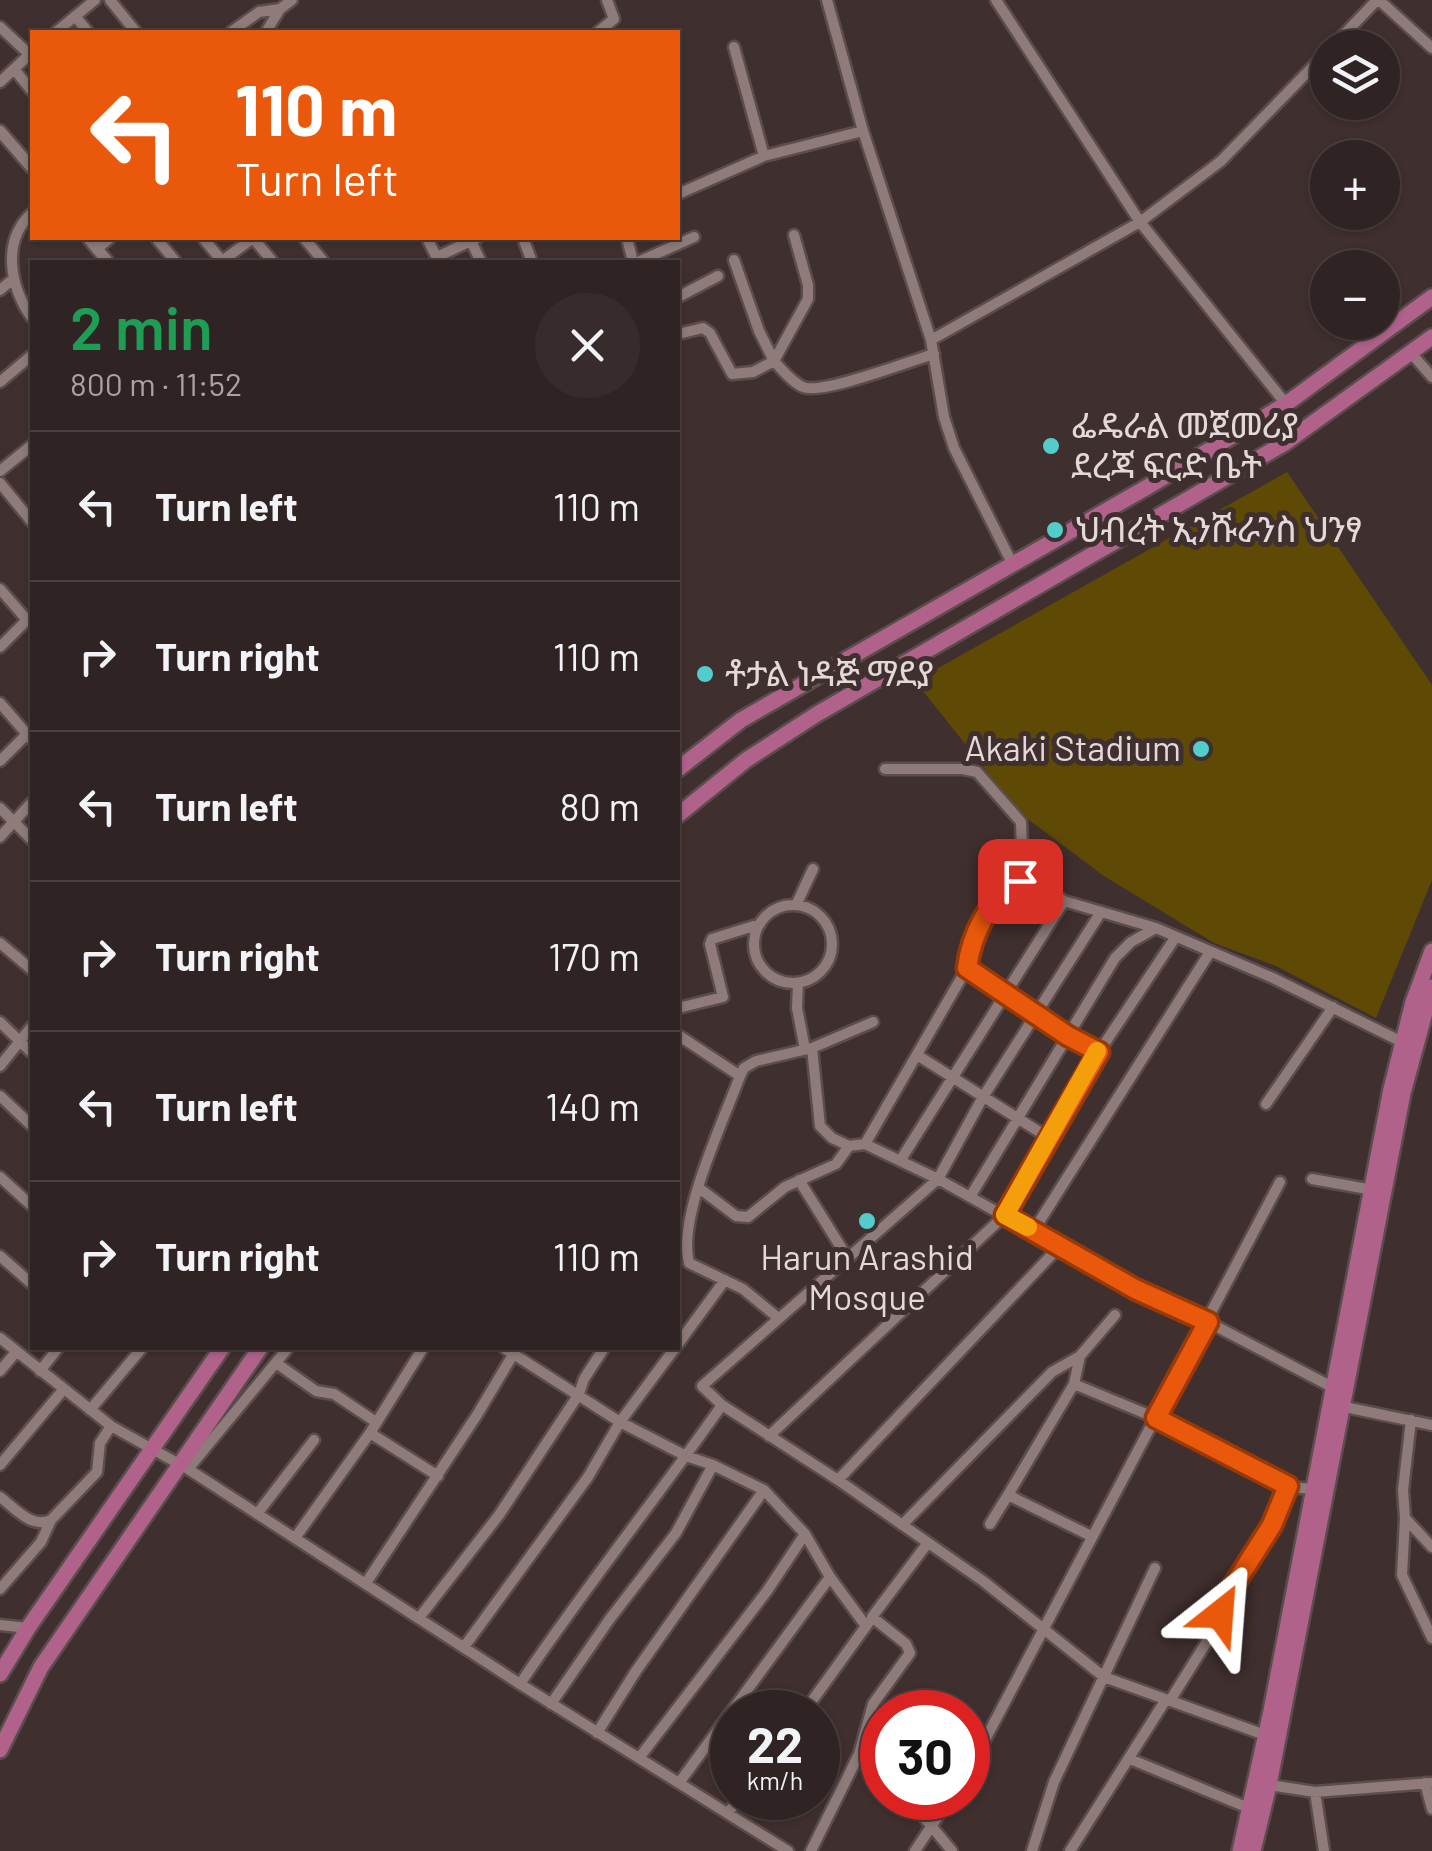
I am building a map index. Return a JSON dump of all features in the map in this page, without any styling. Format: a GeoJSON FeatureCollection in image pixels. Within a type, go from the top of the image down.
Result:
{"type":"FeatureCollection","features":[{"type":"Feature","properties":{"kind":"main road"},"geometry":{"type":"LineString","coordinates":[[680,769],[757,711],[1286,404],[1432,297]]}},
{"type":"Feature","properties":{"kind":"main road"},"geometry":{"type":"LineString","coordinates":[[680,813],[746,760],[818,714],[1284,443],[1432,337]]}},
{"type":"Feature","properties":{"kind":"main road"},"geometry":{"type":"LineString","coordinates":[[1240,1851],[1314,1490],[1336,1405],[1332,1386],[1402,1042],[1432,952]]}},
{"type":"Feature","properties":{"kind":"main road"},"geometry":{"type":"LineString","coordinates":[[1253,1851],[1269,1785],[1336,1405],[1403,1094],[1432,987]]}},
{"type":"Feature","properties":{"kind":"main road"},"geometry":{"type":"LineString","coordinates":[[0,1674],[221,1350]]}},
{"type":"Feature","properties":{"kind":"main road"},"geometry":{"type":"LineString","coordinates":[[0,1750],[41,1667],[183,1467],[259,1350]]}},
{"type":"Feature","properties":{"kind":"street"},"geometry":{"type":"LineString","coordinates":[[58,30],[95,0]]}},
{"type":"Feature","properties":{"kind":"street"},"geometry":{"type":"LineString","coordinates":[[110,0],[134,30]]}},
{"type":"Feature","properties":{"kind":"street"},"geometry":{"type":"LineString","coordinates":[[267,30],[292,0]]}},
{"type":"Feature","properties":{"kind":"street"},"geometry":{"type":"LineString","coordinates":[[600,30],[614,19],[606,0]]}},
{"type":"Feature","properties":{"kind":"street"},"geometry":{"type":"LineString","coordinates":[[996,0],[1140,222],[1286,404]]}},
{"type":"Feature","properties":{"kind":"street"},"geometry":{"type":"LineString","coordinates":[[1349,30],[1378,0],[1432,48]]}},
{"type":"Feature","properties":{"kind":"street"},"geometry":{"type":"LineString","coordinates":[[829,1],[863,130],[931,340],[944,416],[954,448],[1013,565]]}},
{"type":"Feature","properties":{"kind":"street"},"geometry":{"type":"LineString","coordinates":[[234,30],[259,12],[280,10]]}},
{"type":"Feature","properties":{"kind":"street"},"geometry":{"type":"LineString","coordinates":[[75,16],[86,30]]}},
{"type":"Feature","properties":{"kind":"street"},"geometry":{"type":"LineString","coordinates":[[0,28],[30,52]]}},
{"type":"Feature","properties":{"kind":"street"},"geometry":{"type":"LineString","coordinates":[[734,47],[764,156]]}},
{"type":"Feature","properties":{"kind":"street"},"geometry":{"type":"LineString","coordinates":[[0,82],[30,54]]}},
{"type":"Feature","properties":{"kind":"street"},"geometry":{"type":"LineString","coordinates":[[14,69],[30,89]]}},
{"type":"Feature","properties":{"kind":"street"},"geometry":{"type":"LineString","coordinates":[[931,340],[1140,222],[1221,161],[1310,70]]}},
{"type":"Feature","properties":{"kind":"street"},"geometry":{"type":"LineString","coordinates":[[680,193],[764,156],[863,130]]}},
{"type":"Feature","properties":{"kind":"street"},"geometry":{"type":"LineString","coordinates":[[0,131],[30,166]]}},
{"type":"Feature","properties":{"kind":"street"},"geometry":{"type":"LineString","coordinates":[[30,216],[15,236],[13,279],[30,315]]}},
{"type":"Feature","properties":{"kind":"street"},"geometry":{"type":"LineString","coordinates":[[680,334],[704,328],[732,374],[753,372],[774,360],[808,299],[794,235]]}},
{"type":"Feature","properties":{"kind":"street"},"geometry":{"type":"LineString","coordinates":[[641,260],[694,237]]}},
{"type":"Feature","properties":{"kind":"street"},"geometry":{"type":"LineString","coordinates":[[89,240],[106,260]]}},
{"type":"Feature","properties":{"kind":"street"},"geometry":{"type":"LineString","coordinates":[[96,249],[107,240]]}},
{"type":"Feature","properties":{"kind":"street"},"geometry":{"type":"LineString","coordinates":[[158,240],[174,260]]}},
{"type":"Feature","properties":{"kind":"street"},"geometry":{"type":"LineString","coordinates":[[225,260],[250,240]]}},
{"type":"Feature","properties":{"kind":"street"},"geometry":{"type":"LineString","coordinates":[[255,240],[271,260]]}},
{"type":"Feature","properties":{"kind":"street"},"geometry":{"type":"LineString","coordinates":[[306,240],[322,260]]}},
{"type":"Feature","properties":{"kind":"street"},"geometry":{"type":"LineString","coordinates":[[438,260],[472,240]]}},
{"type":"Feature","properties":{"kind":"street"},"geometry":{"type":"LineString","coordinates":[[734,260],[759,331],[774,360],[792,380],[813,389],[934,354]]}},
{"type":"Feature","properties":{"kind":"street"},"geometry":{"type":"LineString","coordinates":[[680,296],[718,276]]}},
{"type":"Feature","properties":{"kind":"street"},"geometry":{"type":"LineString","coordinates":[[0,290],[13,279]]}},
{"type":"Feature","properties":{"kind":"street"},"geometry":{"type":"LineString","coordinates":[[1412,353],[1432,377]]}},
{"type":"Feature","properties":{"kind":"street"},"geometry":{"type":"LineString","coordinates":[[0,382],[30,357]]}},
{"type":"Feature","properties":{"kind":"street"},"geometry":{"type":"LineString","coordinates":[[0,471],[30,446]]}},
{"type":"Feature","properties":{"kind":"street"},"geometry":{"type":"LineString","coordinates":[[0,483],[30,520]]}},
{"type":"Feature","properties":{"kind":"street"},"geometry":{"type":"LineString","coordinates":[[0,589],[30,620],[0,647]]}},
{"type":"Feature","properties":{"kind":"street"},"geometry":{"type":"LineString","coordinates":[[0,703],[30,737],[0,760]]}},
{"type":"Feature","properties":{"kind":"street"},"geometry":{"type":"LineString","coordinates":[[865,1144],[967,968],[970,942],[1010,886],[1022,848],[1020,822],[977,772],[963,768],[885,769]]}},
{"type":"Feature","properties":{"kind":"street"},"geometry":{"type":"LineString","coordinates":[[0,836],[30,804]]}},
{"type":"Feature","properties":{"kind":"street"},"geometry":{"type":"LineString","coordinates":[[0,808],[30,838]]}},
{"type":"Feature","properties":{"kind":"street"},"geometry":{"type":"LineString","coordinates":[[796,905],[813,869]]}},
{"type":"Feature","properties":{"kind":"street"},"geometry":{"type":"LineString","coordinates":[[1010,886],[1035,881],[1064,901],[1156,928],[1273,978],[1402,1042]]}},
{"type":"Feature","properties":{"kind":"street"},"geometry":{"type":"LineString","coordinates":[[900,1160],[1064,901]]}},
{"type":"Feature","properties":{"kind":"street"},"geometry":{"type":"LineString","coordinates":[[796,905],[822,918],[832,944],[830,958],[811,979],[783,982],[760,966],[755,938],[769,914],[796,905]]}},
{"type":"Feature","properties":{"kind":"street"},"geometry":{"type":"LineString","coordinates":[[1100,912],[983,1096],[938,1179],[704,1382],[705,1391],[983,1582],[1104,1677],[1266,1735]]}},
{"type":"Feature","properties":{"kind":"street"},"geometry":{"type":"LineString","coordinates":[[680,1008],[723,997],[712,939],[760,924]]}},
{"type":"Feature","properties":{"kind":"street"},"geometry":{"type":"LineString","coordinates":[[970,1196],[1114,958],[1131,942],[1156,928]]}},
{"type":"Feature","properties":{"kind":"street"},"geometry":{"type":"LineString","coordinates":[[770,1436],[1005,1215],[1099,1052],[1175,938]]}},
{"type":"Feature","properties":{"kind":"street"},"geometry":{"type":"LineString","coordinates":[[0,943],[30,963]]}},
{"type":"Feature","properties":{"kind":"street"},"geometry":{"type":"LineString","coordinates":[[1034,1230],[1210,952]]}},
{"type":"Feature","properties":{"kind":"street"},"geometry":{"type":"LineString","coordinates":[[967,968],[1068,1036],[1099,1052]]}},
{"type":"Feature","properties":{"kind":"street"},"geometry":{"type":"LineString","coordinates":[[798,983],[797,1008],[820,1126],[832,1138],[849,1146],[865,1144],[900,1160],[1034,1230],[1135,1289],[1332,1386]]}},
{"type":"Feature","properties":{"kind":"street"},"geometry":{"type":"LineString","coordinates":[[1266,1104],[1332,1008]]}},
{"type":"Feature","properties":{"kind":"street"},"geometry":{"type":"LineString","coordinates":[[0,1022],[30,1051]]}},
{"type":"Feature","properties":{"kind":"street"},"geometry":{"type":"LineString","coordinates":[[778,1318],[743,1289],[683,1263],[690,1214],[744,1068],[756,1060],[808,1049],[873,1022]]}},
{"type":"Feature","properties":{"kind":"street"},"geometry":{"type":"LineString","coordinates":[[0,1066],[30,1029]]}},
{"type":"Feature","properties":{"kind":"street"},"geometry":{"type":"LineString","coordinates":[[680,1037],[740,1076]]}},
{"type":"Feature","properties":{"kind":"street"},"geometry":{"type":"LineString","coordinates":[[916,1055],[1049,1138]]}},
{"type":"Feature","properties":{"kind":"street"},"geometry":{"type":"LineString","coordinates":[[0,1096],[30,1124]]}},
{"type":"Feature","properties":{"kind":"street"},"geometry":{"type":"LineString","coordinates":[[700,1188],[741,1218],[748,1217],[799,1180],[836,1164],[849,1146]]}},
{"type":"Feature","properties":{"kind":"street"},"geometry":{"type":"LineString","coordinates":[[0,1178],[30,1204]]}},
{"type":"Feature","properties":{"kind":"street"},"geometry":{"type":"LineString","coordinates":[[799,1180],[848,1257]]}},
{"type":"Feature","properties":{"kind":"street"},"geometry":{"type":"LineString","coordinates":[[1312,1180],[1372,1190]]}},
{"type":"Feature","properties":{"kind":"street"},"geometry":{"type":"LineString","coordinates":[[990,1729],[1280,1182]]}},
{"type":"Feature","properties":{"kind":"street"},"geometry":{"type":"LineString","coordinates":[[838,1480],[1060,1246]]}},
{"type":"Feature","properties":{"kind":"street"},"geometry":{"type":"LineString","coordinates":[[0,1256],[30,1282]]}},
{"type":"Feature","properties":{"kind":"street"},"geometry":{"type":"LineString","coordinates":[[680,1341],[725,1280]]}},
{"type":"Feature","properties":{"kind":"street"},"geometry":{"type":"LineString","coordinates":[[902,1525],[1052,1372],[1080,1356],[1115,1315]]}},
{"type":"Feature","properties":{"kind":"street"},"geometry":{"type":"LineString","coordinates":[[0,1338],[111,1426],[183,1467],[710,1801]]}},
{"type":"Feature","properties":{"kind":"street"},"geometry":{"type":"LineString","coordinates":[[40,1371],[56,1350]]}},
{"type":"Feature","properties":{"kind":"street"},"geometry":{"type":"LineString","coordinates":[[90,1410],[140,1350]]}},
{"type":"Feature","properties":{"kind":"street"},"geometry":{"type":"LineString","coordinates":[[183,1467],[286,1350]]}},
{"type":"Feature","properties":{"kind":"street"},"geometry":{"type":"LineString","coordinates":[[295,1538],[370,1433],[422,1350]]}},
{"type":"Feature","properties":{"kind":"street"},"geometry":{"type":"LineString","coordinates":[[366,1583],[438,1476],[511,1350]]}},
{"type":"Feature","properties":{"kind":"street"},"geometry":{"type":"LineString","coordinates":[[514,1350],[620,1422],[764,1490],[786,1510],[830,1577],[869,1621],[906,1644],[910,1653],[883,1690]]}},
{"type":"Feature","properties":{"kind":"street"},"geometry":{"type":"LineString","coordinates":[[419,1618],[490,1527],[580,1394],[581,1385],[603,1350]]}},
{"type":"Feature","properties":{"kind":"street"},"geometry":{"type":"LineString","coordinates":[[464,1646],[588,1476],[620,1422],[673,1350]]}},
{"type":"Feature","properties":{"kind":"street"},"geometry":{"type":"LineString","coordinates":[[0,1371],[16,1352]]}},
{"type":"Feature","properties":{"kind":"street"},"geometry":{"type":"LineString","coordinates":[[990,1524],[1074,1384],[1080,1356]]}},
{"type":"Feature","properties":{"kind":"street"},"geometry":{"type":"LineString","coordinates":[[276,1363],[316,1392],[334,1394],[376,1422]]}},
{"type":"Feature","properties":{"kind":"street"},"geometry":{"type":"LineString","coordinates":[[1074,1384],[1156,1418],[1288,1486],[1314,1490]]}},
{"type":"Feature","properties":{"kind":"street"},"geometry":{"type":"LineString","coordinates":[[0,1465],[63,1390]]}},
{"type":"Feature","properties":{"kind":"street"},"geometry":{"type":"LineString","coordinates":[[520,1684],[722,1405]]}},
{"type":"Feature","properties":{"kind":"street"},"geometry":{"type":"LineString","coordinates":[[1336,1405],[1432,1425]]}},
{"type":"Feature","properties":{"kind":"street"},"geometry":{"type":"LineString","coordinates":[[1411,1420],[1402,1575],[1432,1638]]}},
{"type":"Feature","properties":{"kind":"street"},"geometry":{"type":"LineString","coordinates":[[0,1589],[41,1542],[50,1520],[97,1472],[100,1443],[111,1426]]}},
{"type":"Feature","properties":{"kind":"street"},"geometry":{"type":"LineString","coordinates":[[370,1433],[438,1476]]}},
{"type":"Feature","properties":{"kind":"street"},"geometry":{"type":"LineString","coordinates":[[258,1514],[314,1440]]}},
{"type":"Feature","properties":{"kind":"street"},"geometry":{"type":"LineString","coordinates":[[551,1704],[676,1533],[713,1465]]}},
{"type":"Feature","properties":{"kind":"street"},"geometry":{"type":"LineString","coordinates":[[1070,1851],[1211,1635],[1232,1588],[1268,1533],[1288,1486]]}},
{"type":"Feature","properties":{"kind":"street"},"geometry":{"type":"LineString","coordinates":[[598,1733],[636,1671],[764,1490]]}},
{"type":"Feature","properties":{"kind":"street"},"geometry":{"type":"LineString","coordinates":[[1008,1495],[1091,1536]]}},
{"type":"Feature","properties":{"kind":"street"},"geometry":{"type":"LineString","coordinates":[[0,1497],[33,1522],[50,1520]]}},
{"type":"Feature","properties":{"kind":"street"},"geometry":{"type":"LineString","coordinates":[[1405,1518],[1432,1547]]}},
{"type":"Feature","properties":{"kind":"street"},"geometry":{"type":"LineString","coordinates":[[639,1758],[768,1591],[805,1534]]}},
{"type":"Feature","properties":{"kind":"street"},"geometry":{"type":"LineString","coordinates":[[820,1690],[927,1544]]}},
{"type":"Feature","properties":{"kind":"street"},"geometry":{"type":"LineString","coordinates":[[1032,1851],[1054,1782],[1155,1568]]}},
{"type":"Feature","properties":{"kind":"street"},"geometry":{"type":"LineString","coordinates":[[679,1783],[830,1577]]}},
{"type":"Feature","properties":{"kind":"street"},"geometry":{"type":"LineString","coordinates":[[0,1625],[28,1628]]}},
{"type":"Feature","properties":{"kind":"street"},"geometry":{"type":"LineString","coordinates":[[810,1851],[860,1750]]}},
{"type":"Feature","properties":{"kind":"street"},"geometry":{"type":"LineString","coordinates":[[1130,1759],[1250,1808]]}},
{"type":"Feature","properties":{"kind":"street"},"geometry":{"type":"LineString","coordinates":[[1269,1785],[1314,1792],[1429,1783],[1432,1810]]}},
{"type":"Feature","properties":{"kind":"street"},"geometry":{"type":"LineString","coordinates":[[1314,1792],[1324,1851]]}},
{"type":"Feature","properties":{"kind":"street"},"geometry":{"type":"LineString","coordinates":[[740,1820],[788,1851]]}},
{"type":"Feature","properties":{"kind":"street"},"geometry":{"type":"LineString","coordinates":[[924,1820],[952,1851]]}},
{"type":"Feature","properties":{"kind":"street"},"geometry":{"type":"LineString","coordinates":[[915,1851],[935,1820]]}},
{"type":"Feature","properties":{"kind":"shaded area","name":"Akaki Stadium"},"geometry":{"type":"Polygon","coordinates":[[[1287,472],[1432,685],[1432,880],[1376,1018],[1276,966],[1214,943],[1104,876],[1021,814],[915,681],[1287,472]]]}},
{"type":"Feature","properties":{"kind":"slow traffic"},"geometry":{"type":"LineString","coordinates":[[1028,1227],[1005,1215],[1097,1051]]}},
{"type":"Feature","properties":{"kind":"place","name":"ፌዴራል መጀመሪያ ደረጃ ፍርድ ቤት"},"geometry":{"type":"Point","coordinates":[1051,446]}},
{"type":"Feature","properties":{"kind":"place","name":"ህብረት ኢንሹራንስ ህንፃ"},"geometry":{"type":"Point","coordinates":[1055,530]}},
{"type":"Feature","properties":{"kind":"place","name":"ቶታል ነዳጅ ማደያ"},"geometry":{"type":"Point","coordinates":[705,674]}},
{"type":"Feature","properties":{"kind":"place","name":"Akaki Stadium"},"geometry":{"type":"Point","coordinates":[1201,749]}},
{"type":"Feature","properties":{"kind":"place","name":"Harun Arashid Mosque"},"geometry":{"type":"Point","coordinates":[867,1221]}},
{"type":"Feature","properties":{"kind":"route"},"geometry":{"type":"LineString","coordinates":[[1020,881],[1010,886],[976,929],[967,968],[1068,1036],[1099,1052],[1005,1215],[1135,1289],[1208,1322],[1156,1418],[1288,1486],[1272,1525],[1220,1614]]}}]}
